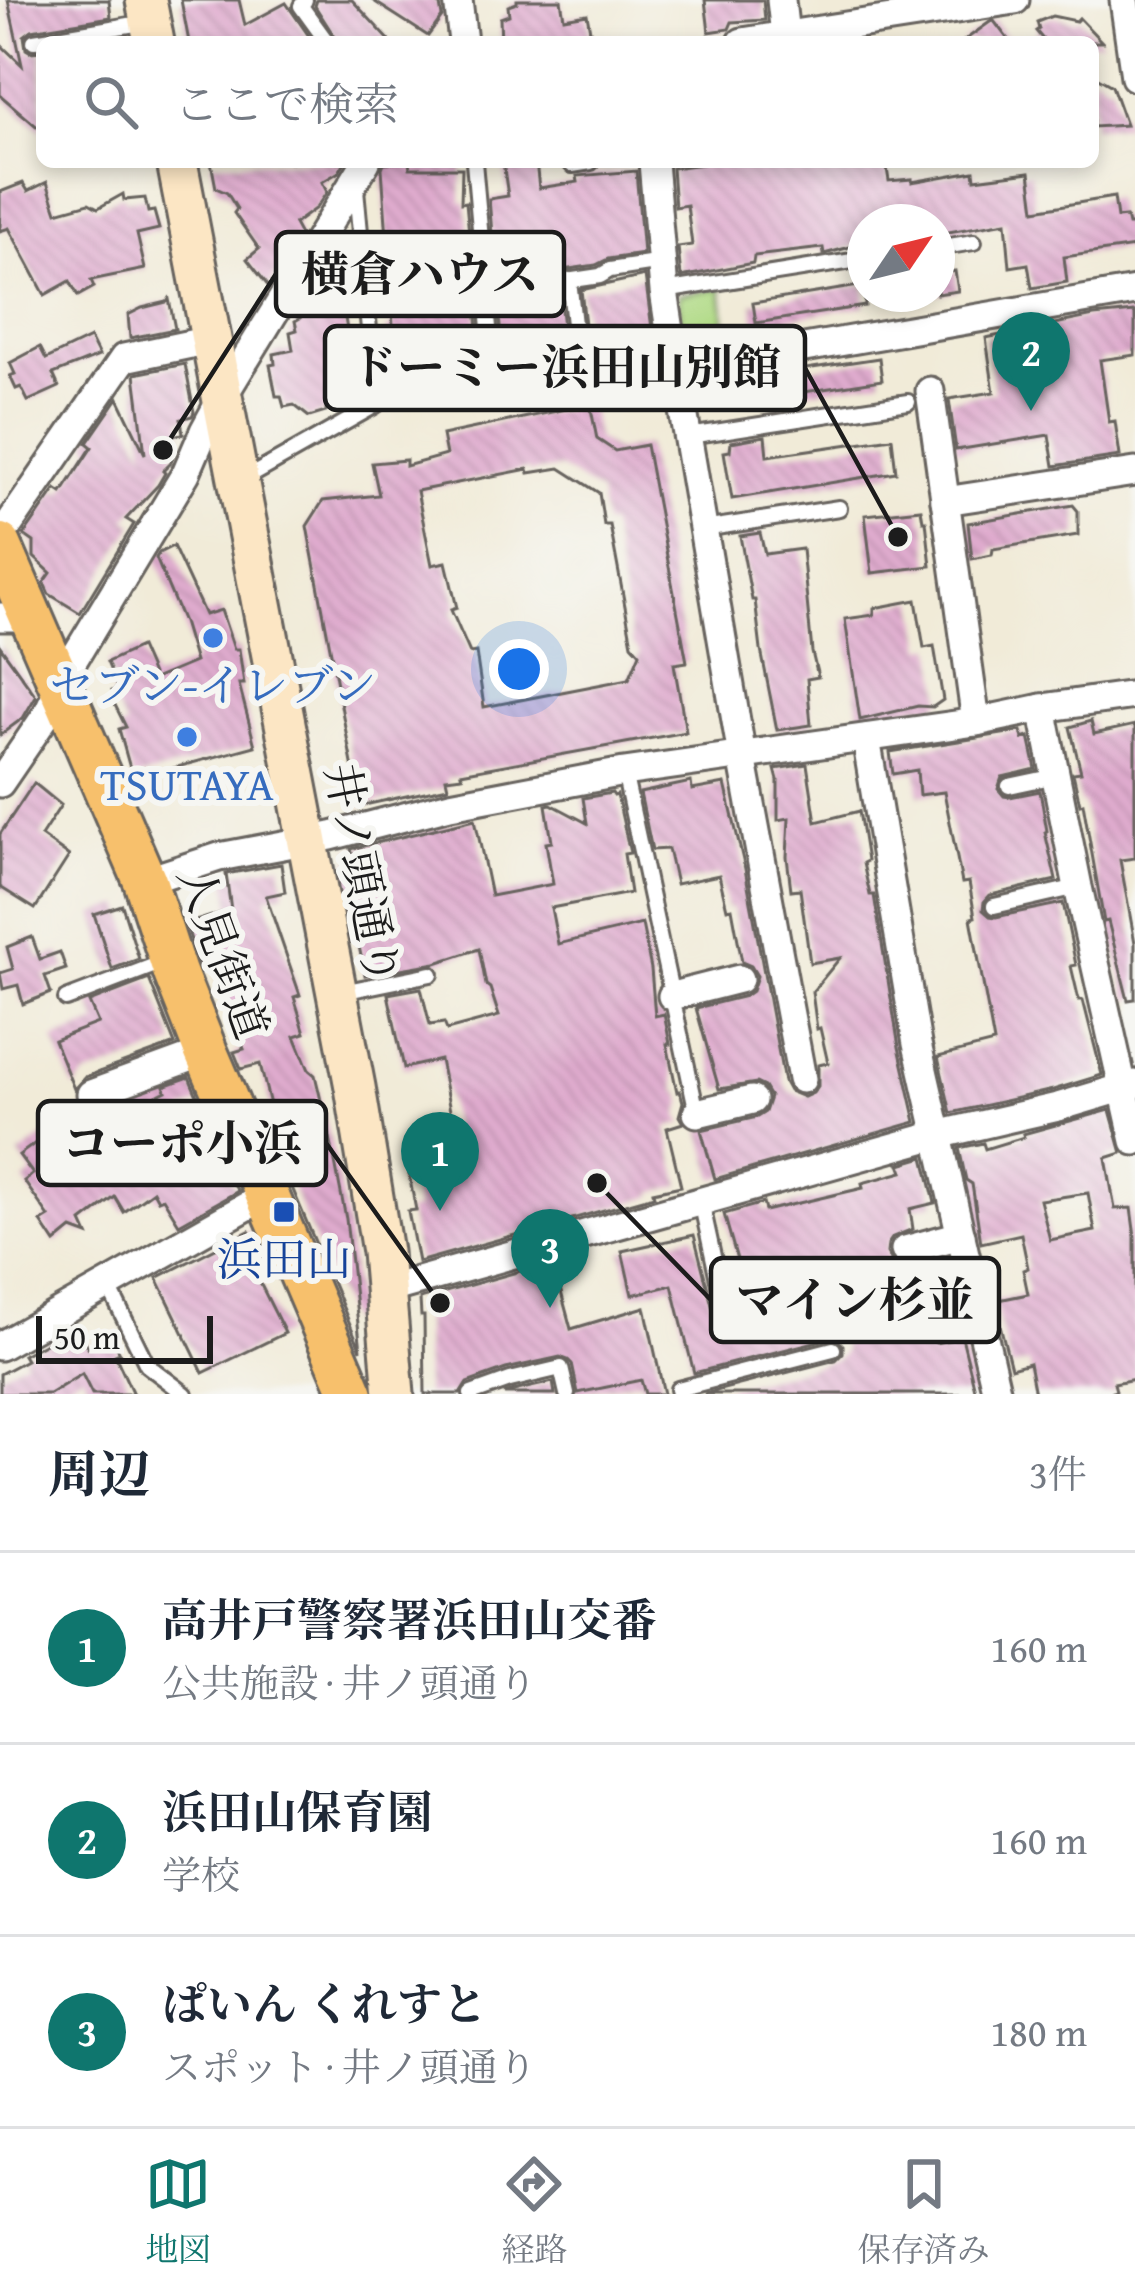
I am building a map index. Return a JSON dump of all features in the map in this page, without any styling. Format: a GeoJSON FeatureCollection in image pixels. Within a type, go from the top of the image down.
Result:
{"type":"FeatureCollection","features":[{"type":"Feature","properties":{"kind":"main road","name":"井ノ頭通り"},"geometry":{"type":"LineString","coordinates":[[178,168],[372,1186],[394,1394]]}},
{"type":"Feature","properties":{"kind":"main road","name":"人見街道"},"geometry":{"type":"LineString","coordinates":[[4,535],[15,617],[60,686],[145,881],[206,1052],[352,1394]]}},
{"type":"Feature","properties":{"kind":"street"},"geometry":{"type":"LineString","coordinates":[[782,0],[785,35]]}},
{"type":"Feature","properties":{"kind":"street"},"geometry":{"type":"LineString","coordinates":[[779,36],[826,36],[949,5],[1014,0]]}},
{"type":"Feature","properties":{"kind":"street"},"geometry":{"type":"LineString","coordinates":[[1124,0],[1135,76]]}},
{"type":"Feature","properties":{"kind":"street"},"geometry":{"type":"LineString","coordinates":[[654,168],[676,370],[802,1079]]}},
{"type":"Feature","properties":{"kind":"street"},"geometry":{"type":"LineString","coordinates":[[0,783],[47,714],[186,473],[223,396],[361,173]]}},
{"type":"Feature","properties":{"kind":"street"},"geometry":{"type":"LineString","coordinates":[[676,370],[1135,291]]}},
{"type":"Feature","properties":{"kind":"street"},"geometry":{"type":"LineString","coordinates":[[4,535],[124,358],[211,340]]}},
{"type":"Feature","properties":{"kind":"street"},"geometry":{"type":"LineString","coordinates":[[919,397],[945,501],[976,722]]}},
{"type":"Feature","properties":{"kind":"street"},"geometry":{"type":"LineString","coordinates":[[945,501],[1135,472]]}},
{"type":"Feature","properties":{"kind":"street"},"geometry":{"type":"LineString","coordinates":[[145,881],[219,857],[624,772],[1135,695]]}},
{"type":"Feature","properties":{"kind":"street"},"geometry":{"type":"LineString","coordinates":[[1042,709],[1078,887],[1129,1086],[1135,1142]]}},
{"type":"Feature","properties":{"kind":"street"},"geometry":{"type":"LineString","coordinates":[[866,738],[917,1044],[998,1394]]}},
{"type":"Feature","properties":{"kind":"street"},"geometry":{"type":"LineString","coordinates":[[672,996],[740,979]]}},
{"type":"Feature","properties":{"kind":"street"},"geometry":{"type":"LineString","coordinates":[[91,1094],[206,1052]]}},
{"type":"Feature","properties":{"kind":"street"},"geometry":{"type":"LineString","coordinates":[[386,1290],[1129,1086]]}},
{"type":"Feature","properties":{"kind":"street"},"geometry":{"type":"LineString","coordinates":[[697,1113],[752,1100]]}},
{"type":"Feature","properties":{"kind":"street"},"geometry":{"type":"LineString","coordinates":[[0,1346],[265,1196]]}},
{"type":"Feature","properties":{"kind":"street"},"geometry":{"type":"LineString","coordinates":[[905,1250],[961,1235]]}},
{"type":"Feature","properties":{"kind":"street"},"geometry":{"type":"LineString","coordinates":[[939,1325],[979,1314]]}},
{"type":"Feature","properties":{"kind":"lane"},"geometry":{"type":"LineString","coordinates":[[305,0],[301,5],[323,36]]}},
{"type":"Feature","properties":{"kind":"lane"},"geometry":{"type":"LineString","coordinates":[[63,36],[150,21]]}},
{"type":"Feature","properties":{"kind":"lane"},"geometry":{"type":"LineString","coordinates":[[475,168],[490,339]]}},
{"type":"Feature","properties":{"kind":"lane"},"geometry":{"type":"LineString","coordinates":[[239,482],[376,406],[361,173]]}},
{"type":"Feature","properties":{"kind":"lane"},"geometry":{"type":"LineString","coordinates":[[955,245],[974,242]]}},
{"type":"Feature","properties":{"kind":"lane"},"geometry":{"type":"LineString","coordinates":[[486,292],[662,262]]}},
{"type":"Feature","properties":{"kind":"lane"},"geometry":{"type":"LineString","coordinates":[[664,291],[847,262]]}},
{"type":"Feature","properties":{"kind":"lane"},"geometry":{"type":"LineString","coordinates":[[569,280],[575,332]]}},
{"type":"Feature","properties":{"kind":"lane"},"geometry":{"type":"LineString","coordinates":[[688,436],[919,397]]}},
{"type":"Feature","properties":{"kind":"lane"},"geometry":{"type":"LineString","coordinates":[[704,529],[838,508]]}},
{"type":"Feature","properties":{"kind":"lane"},"geometry":{"type":"LineString","coordinates":[[624,772],[697,1113]]}},
{"type":"Feature","properties":{"kind":"lane"},"geometry":{"type":"LineString","coordinates":[[1009,786],[1056,776]]}},
{"type":"Feature","properties":{"kind":"lane"},"geometry":{"type":"LineString","coordinates":[[994,906],[1078,887]]}},
{"type":"Feature","properties":{"kind":"lane"},"geometry":{"type":"LineString","coordinates":[[66,999],[171,960]]}},
{"type":"Feature","properties":{"kind":"lane"},"geometry":{"type":"LineString","coordinates":[[337,993],[430,974]]}},
{"type":"Feature","properties":{"kind":"lane"},"geometry":{"type":"LineString","coordinates":[[700,1201],[724,1307]]}},
{"type":"Feature","properties":{"kind":"lane"},"geometry":{"type":"LineString","coordinates":[[108,1285],[146,1365],[185,1394]]}},
{"type":"Feature","properties":{"kind":"lane"},"geometry":{"type":"LineString","coordinates":[[679,1394],[678,1389],[833,1349]]}},
{"type":"Feature","properties":{"kind":"lane"},"geometry":{"type":"LineString","coordinates":[[471,1394],[561,1368],[567,1394]]}},
{"type":"Feature","properties":{"kind":"green space"},"geometry":{"type":"Polygon","coordinates":[[[721,288],[728,349],[683,357],[679,295],[721,288]]]}},
{"type":"Feature","properties":{"kind":"building"},"geometry":{"type":"Polygon","coordinates":[[[8,0],[109,0],[111,17],[32,30],[24,36],[26,49],[36,52],[36,126],[0,95],[0,44],[22,65],[8,0]]]}},
{"type":"Feature","properties":{"kind":"building"},"geometry":{"type":"Polygon","coordinates":[[[181,0],[239,0],[245,25],[286,3],[309,36],[188,36],[181,0]]]}},
{"type":"Feature","properties":{"kind":"building"},"geometry":{"type":"Polygon","coordinates":[[[317,0],[352,0],[385,36],[334,36],[315,6],[317,0]]]}},
{"type":"Feature","properties":{"kind":"building"},"geometry":{"type":"Polygon","coordinates":[[[372,0],[433,0],[440,5],[442,17],[428,36],[372,0]]]}},
{"type":"Feature","properties":{"kind":"building"},"geometry":{"type":"Polygon","coordinates":[[[561,0],[564,18],[587,14],[591,36],[501,36],[500,18],[509,15],[508,6],[561,0]]]}},
{"type":"Feature","properties":{"kind":"building"},"geometry":{"type":"Polygon","coordinates":[[[705,0],[763,0],[765,20],[732,22],[729,29],[709,32],[705,0]]]}},
{"type":"Feature","properties":{"kind":"building"},"geometry":{"type":"Polygon","coordinates":[[[1052,16],[1079,18],[1096,36],[1040,36],[1037,22],[1052,16]]]}},
{"type":"Feature","properties":{"kind":"building"},"geometry":{"type":"Polygon","coordinates":[[[990,22],[1005,36],[970,36],[990,22]]]}},
{"type":"Feature","properties":{"kind":"building"},"geometry":{"type":"Polygon","coordinates":[[[1099,78],[1112,86],[1126,125],[1099,127],[1099,78]]]}},
{"type":"Feature","properties":{"kind":"building"},"geometry":{"type":"Polygon","coordinates":[[[212,168],[341,168],[322,182],[327,192],[316,208],[294,224],[300,235],[269,287],[247,259],[259,249],[234,213],[237,209],[227,193],[216,188],[212,168]]]}},
{"type":"Feature","properties":{"kind":"building"},"geometry":{"type":"Polygon","coordinates":[[[382,168],[462,168],[461,203],[466,202],[479,340],[484,348],[464,350],[454,360],[434,359],[432,342],[387,345],[392,308],[435,278],[390,280],[382,168]]]}},
{"type":"Feature","properties":{"kind":"building"},"geometry":{"type":"Polygon","coordinates":[[[504,168],[537,168],[539,188],[578,182],[577,176],[636,171],[643,254],[496,280],[489,199],[508,196],[504,168]]]}},
{"type":"Feature","properties":{"kind":"building"},"geometry":{"type":"Polygon","coordinates":[[[672,168],[887,168],[889,181],[912,182],[974,171],[975,179],[1030,172],[1035,210],[1114,197],[1117,218],[1126,217],[1128,225],[1135,225],[1135,247],[1064,257],[1067,282],[1032,288],[1028,264],[1010,267],[1006,222],[955,231],[955,204],[847,204],[847,248],[824,254],[823,248],[754,256],[753,263],[681,277],[678,247],[692,245],[687,205],[675,207],[672,168]]]}},
{"type":"Feature","properties":{"kind":"building"},"geometry":{"type":"Polygon","coordinates":[[[47,182],[57,212],[89,203],[98,208],[123,194],[124,200],[145,198],[159,229],[137,234],[145,269],[91,280],[94,287],[78,296],[70,281],[45,295],[9,228],[0,231],[0,192],[23,183],[28,191],[47,182]]]}},
{"type":"Feature","properties":{"kind":"building"},"geometry":{"type":"Polygon","coordinates":[[[346,250],[351,287],[342,299],[356,387],[337,391],[335,401],[326,403],[326,412],[309,417],[294,405],[284,407],[281,396],[276,396],[270,365],[275,364],[274,354],[293,350],[290,332],[297,330],[297,310],[331,253],[346,250]]]}},
{"type":"Feature","properties":{"kind":"building"},"geometry":{"type":"Polygon","coordinates":[[[645,276],[657,366],[585,376],[587,386],[506,386],[497,348],[501,338],[498,303],[559,293],[564,335],[569,343],[577,344],[586,333],[581,290],[645,276]]]}},
{"type":"Feature","properties":{"kind":"building"},"geometry":{"type":"Polygon","coordinates":[[[847,288],[847,309],[756,323],[753,303],[847,288]]]}},
{"type":"Feature","properties":{"kind":"building"},"geometry":{"type":"Polygon","coordinates":[[[169,299],[175,329],[130,338],[128,315],[169,299]]]}},
{"type":"Feature","properties":{"kind":"building"},"geometry":{"type":"Polygon","coordinates":[[[1135,312],[1135,355],[1100,360],[1109,422],[1115,421],[1120,456],[1054,466],[1049,435],[956,450],[949,399],[994,392],[986,338],[1135,312]]]}},
{"type":"Feature","properties":{"kind":"building"},"geometry":{"type":"Polygon","coordinates":[[[90,338],[99,356],[53,374],[59,387],[28,401],[21,387],[16,389],[10,363],[40,347],[46,359],[90,338]]]}},
{"type":"Feature","properties":{"kind":"building"},"geometry":{"type":"Polygon","coordinates":[[[879,358],[882,380],[714,406],[712,383],[879,358]]]}},
{"type":"Feature","properties":{"kind":"building"},"geometry":{"type":"Polygon","coordinates":[[[185,364],[194,412],[181,419],[183,434],[165,437],[176,449],[170,464],[158,485],[126,519],[134,524],[80,613],[49,594],[44,583],[51,573],[34,557],[34,542],[24,535],[56,489],[62,493],[92,447],[87,443],[118,398],[145,454],[135,374],[185,364]]]}},
{"type":"Feature","properties":{"kind":"building"},"geometry":{"type":"Polygon","coordinates":[[[590,404],[597,439],[615,451],[646,445],[687,662],[674,664],[686,732],[461,773],[446,778],[448,787],[360,806],[307,526],[323,501],[379,495],[372,463],[406,460],[406,466],[446,455],[442,435],[590,404]],[[560,468],[529,473],[528,469],[417,491],[432,565],[446,562],[457,608],[451,610],[470,653],[476,652],[484,707],[629,679],[640,653],[632,644],[610,525],[604,525],[599,493],[560,468]]]}},
{"type":"Feature","properties":{"kind":"building"},"geometry":{"type":"Polygon","coordinates":[[[765,436],[767,456],[892,438],[896,472],[732,499],[724,452],[730,451],[731,442],[765,436]]]}},
{"type":"Feature","properties":{"kind":"building"},"geometry":{"type":"Polygon","coordinates":[[[1073,505],[1078,511],[1078,535],[993,549],[992,555],[972,559],[968,523],[1073,505]]]}},
{"type":"Feature","properties":{"kind":"building"},"geometry":{"type":"Polygon","coordinates":[[[921,509],[931,566],[872,573],[865,515],[921,509]]]}},
{"type":"Feature","properties":{"kind":"building"},"geometry":{"type":"Polygon","coordinates":[[[760,533],[765,554],[802,549],[818,677],[807,679],[811,725],[777,730],[740,536],[760,533]]]}},
{"type":"Feature","properties":{"kind":"building"},"geometry":{"type":"Polygon","coordinates":[[[173,546],[205,615],[221,610],[234,649],[239,649],[244,684],[239,684],[255,746],[133,779],[119,729],[126,727],[113,701],[112,691],[118,688],[107,662],[140,647],[154,679],[195,662],[156,558],[173,546]]]}},
{"type":"Feature","properties":{"kind":"building"},"geometry":{"type":"Polygon","coordinates":[[[916,600],[924,648],[934,646],[943,700],[933,707],[918,706],[860,720],[845,619],[874,615],[874,608],[916,600]]]}},
{"type":"Feature","properties":{"kind":"building"},"geometry":{"type":"Polygon","coordinates":[[[0,646],[36,696],[23,718],[0,735],[0,646]]]}},
{"type":"Feature","properties":{"kind":"building"},"geometry":{"type":"Polygon","coordinates":[[[1091,721],[1094,734],[1135,725],[1135,858],[1120,860],[1135,943],[1135,999],[1128,1000],[1108,921],[1104,922],[1083,803],[1073,773],[1081,772],[1070,727],[1091,721]]]}},
{"type":"Feature","properties":{"kind":"building"},"geometry":{"type":"Polygon","coordinates":[[[1021,731],[1023,739],[1029,737],[1036,769],[1002,777],[998,789],[1010,797],[1040,791],[1056,880],[990,895],[983,910],[996,917],[1063,903],[1076,965],[1071,966],[1102,1075],[951,1113],[938,1057],[994,1043],[971,918],[975,917],[969,882],[962,883],[944,792],[919,795],[917,770],[893,774],[890,752],[1021,731]]]}},
{"type":"Feature","properties":{"kind":"building"},"geometry":{"type":"Polygon","coordinates":[[[807,764],[816,822],[859,811],[867,861],[863,863],[870,895],[874,895],[916,1122],[715,1179],[701,1130],[757,1117],[765,1112],[770,1097],[756,1083],[719,1089],[696,1008],[745,996],[757,976],[742,962],[732,908],[727,909],[719,875],[676,884],[668,849],[652,850],[640,793],[691,782],[692,790],[725,784],[784,1082],[789,1091],[804,1097],[818,1086],[818,1065],[828,1063],[812,992],[840,958],[810,963],[800,889],[791,890],[789,818],[778,820],[775,769],[807,764]]]}},
{"type":"Feature","properties":{"kind":"building"},"geometry":{"type":"Polygon","coordinates":[[[34,783],[61,805],[41,836],[69,856],[35,909],[0,887],[0,834],[34,783]]]}},
{"type":"Feature","properties":{"kind":"building"},"geometry":{"type":"Polygon","coordinates":[[[617,795],[630,853],[624,854],[630,893],[551,908],[558,944],[642,924],[655,1016],[664,1014],[677,1092],[683,1102],[679,1116],[683,1123],[667,1128],[681,1186],[418,1262],[408,1211],[416,1210],[404,1150],[435,1143],[433,1131],[453,1126],[440,1060],[404,1068],[388,994],[421,988],[430,1025],[444,1023],[447,1030],[499,1016],[479,949],[436,963],[365,975],[344,874],[353,856],[351,849],[475,819],[491,896],[553,884],[546,805],[587,823],[583,798],[617,795]]]}},
{"type":"Feature","properties":{"kind":"building"},"geometry":{"type":"Polygon","coordinates":[[[281,864],[285,892],[266,896],[300,995],[294,997],[305,1033],[295,1036],[315,1075],[332,1147],[346,1219],[361,1350],[261,1115],[272,1113],[260,1064],[241,1069],[234,1052],[244,1049],[211,959],[198,963],[186,924],[231,910],[226,874],[281,864]]]}},
{"type":"Feature","properties":{"kind":"building"},"geometry":{"type":"Polygon","coordinates":[[[122,905],[139,959],[112,969],[94,914],[122,905]]]}},
{"type":"Feature","properties":{"kind":"building"},"geometry":{"type":"Polygon","coordinates":[[[32,937],[40,959],[60,952],[66,969],[45,976],[51,993],[23,1004],[18,985],[3,989],[0,973],[13,969],[7,947],[32,937]]]}},
{"type":"Feature","properties":{"kind":"building"},"geometry":{"type":"Polygon","coordinates":[[[149,979],[175,1044],[85,1077],[74,1089],[54,1040],[98,1023],[89,1002],[149,979]]]}},
{"type":"Feature","properties":{"kind":"building"},"geometry":{"type":"Polygon","coordinates":[[[189,1077],[200,1103],[182,1112],[238,1191],[179,1224],[153,1191],[124,1212],[115,1197],[82,1222],[88,1235],[72,1229],[55,1243],[41,1222],[49,1217],[24,1181],[33,1174],[19,1155],[82,1109],[96,1111],[113,1105],[118,1115],[166,1091],[164,1086],[189,1077]]]}},
{"type":"Feature","properties":{"kind":"building"},"geometry":{"type":"Polygon","coordinates":[[[1110,1110],[1122,1153],[1106,1158],[1115,1209],[1131,1208],[1135,1237],[1135,1379],[1114,1383],[1116,1391],[1035,1394],[1029,1363],[1011,1368],[994,1301],[1028,1294],[1021,1234],[981,1243],[972,1184],[966,1180],[959,1148],[983,1143],[985,1149],[1110,1110]],[[1088,1193],[1040,1200],[1050,1240],[1095,1231],[1088,1193]]]}},
{"type":"Feature","properties":{"kind":"building"},"geometry":{"type":"Polygon","coordinates":[[[924,1157],[935,1203],[910,1209],[913,1229],[893,1237],[887,1253],[902,1268],[947,1257],[953,1303],[927,1312],[921,1329],[936,1343],[962,1337],[976,1394],[704,1394],[836,1360],[843,1345],[830,1338],[694,1373],[672,1285],[632,1295],[622,1251],[694,1235],[716,1321],[757,1308],[750,1267],[740,1270],[724,1214],[763,1203],[765,1211],[863,1188],[862,1183],[903,1172],[900,1164],[924,1157]]]}},
{"type":"Feature","properties":{"kind":"building"},"geometry":{"type":"Polygon","coordinates":[[[249,1231],[268,1269],[256,1275],[285,1333],[203,1373],[157,1278],[249,1231]]]}},
{"type":"Feature","properties":{"kind":"building"},"geometry":{"type":"Polygon","coordinates":[[[553,1262],[571,1329],[645,1307],[664,1394],[645,1394],[641,1380],[578,1393],[572,1364],[560,1357],[467,1383],[460,1394],[425,1394],[420,1299],[553,1262]]]}},
{"type":"Feature","properties":{"kind":"building"},"geometry":{"type":"Polygon","coordinates":[[[82,1335],[88,1347],[111,1336],[133,1394],[92,1394],[82,1374],[49,1394],[0,1394],[0,1374],[26,1360],[23,1355],[55,1338],[60,1347],[82,1335]]]}},
{"type":"Feature","properties":{"kind":"building"},"geometry":{"type":"Polygon","coordinates":[[[553,1382],[555,1394],[504,1394],[513,1391],[553,1382]]]}},
{"type":"Feature","properties":{"kind":"place","name":"浜田山保育園"},"geometry":{"type":"Point","coordinates":[1031,411]}},
{"type":"Feature","properties":{"kind":"place","name":"横倉ハウス"},"geometry":{"type":"Point","coordinates":[163,450]}},
{"type":"Feature","properties":{"kind":"place","name":"ドーミー浜田山別館"},"geometry":{"type":"Point","coordinates":[898,537]}},
{"type":"Feature","properties":{"kind":"place","name":"セブン-イレブン"},"geometry":{"type":"Point","coordinates":[213,638]}},
{"type":"Feature","properties":{"kind":"place","name":"TSUTAYA"},"geometry":{"type":"Point","coordinates":[187,737]}},
{"type":"Feature","properties":{"kind":"place","name":"マイン杉並"},"geometry":{"type":"Point","coordinates":[597,1183]}},
{"type":"Feature","properties":{"kind":"place","name":"高井戸警察署浜田山交番"},"geometry":{"type":"Point","coordinates":[440,1211]}},
{"type":"Feature","properties":{"kind":"place","name":"浜田山"},"geometry":{"type":"Point","coordinates":[284,1212]}},
{"type":"Feature","properties":{"kind":"place","name":"コーポ小浜"},"geometry":{"type":"Point","coordinates":[440,1303]}},
{"type":"Feature","properties":{"kind":"place","name":"ぱいん くれすと"},"geometry":{"type":"Point","coordinates":[550,1308]}}]}
